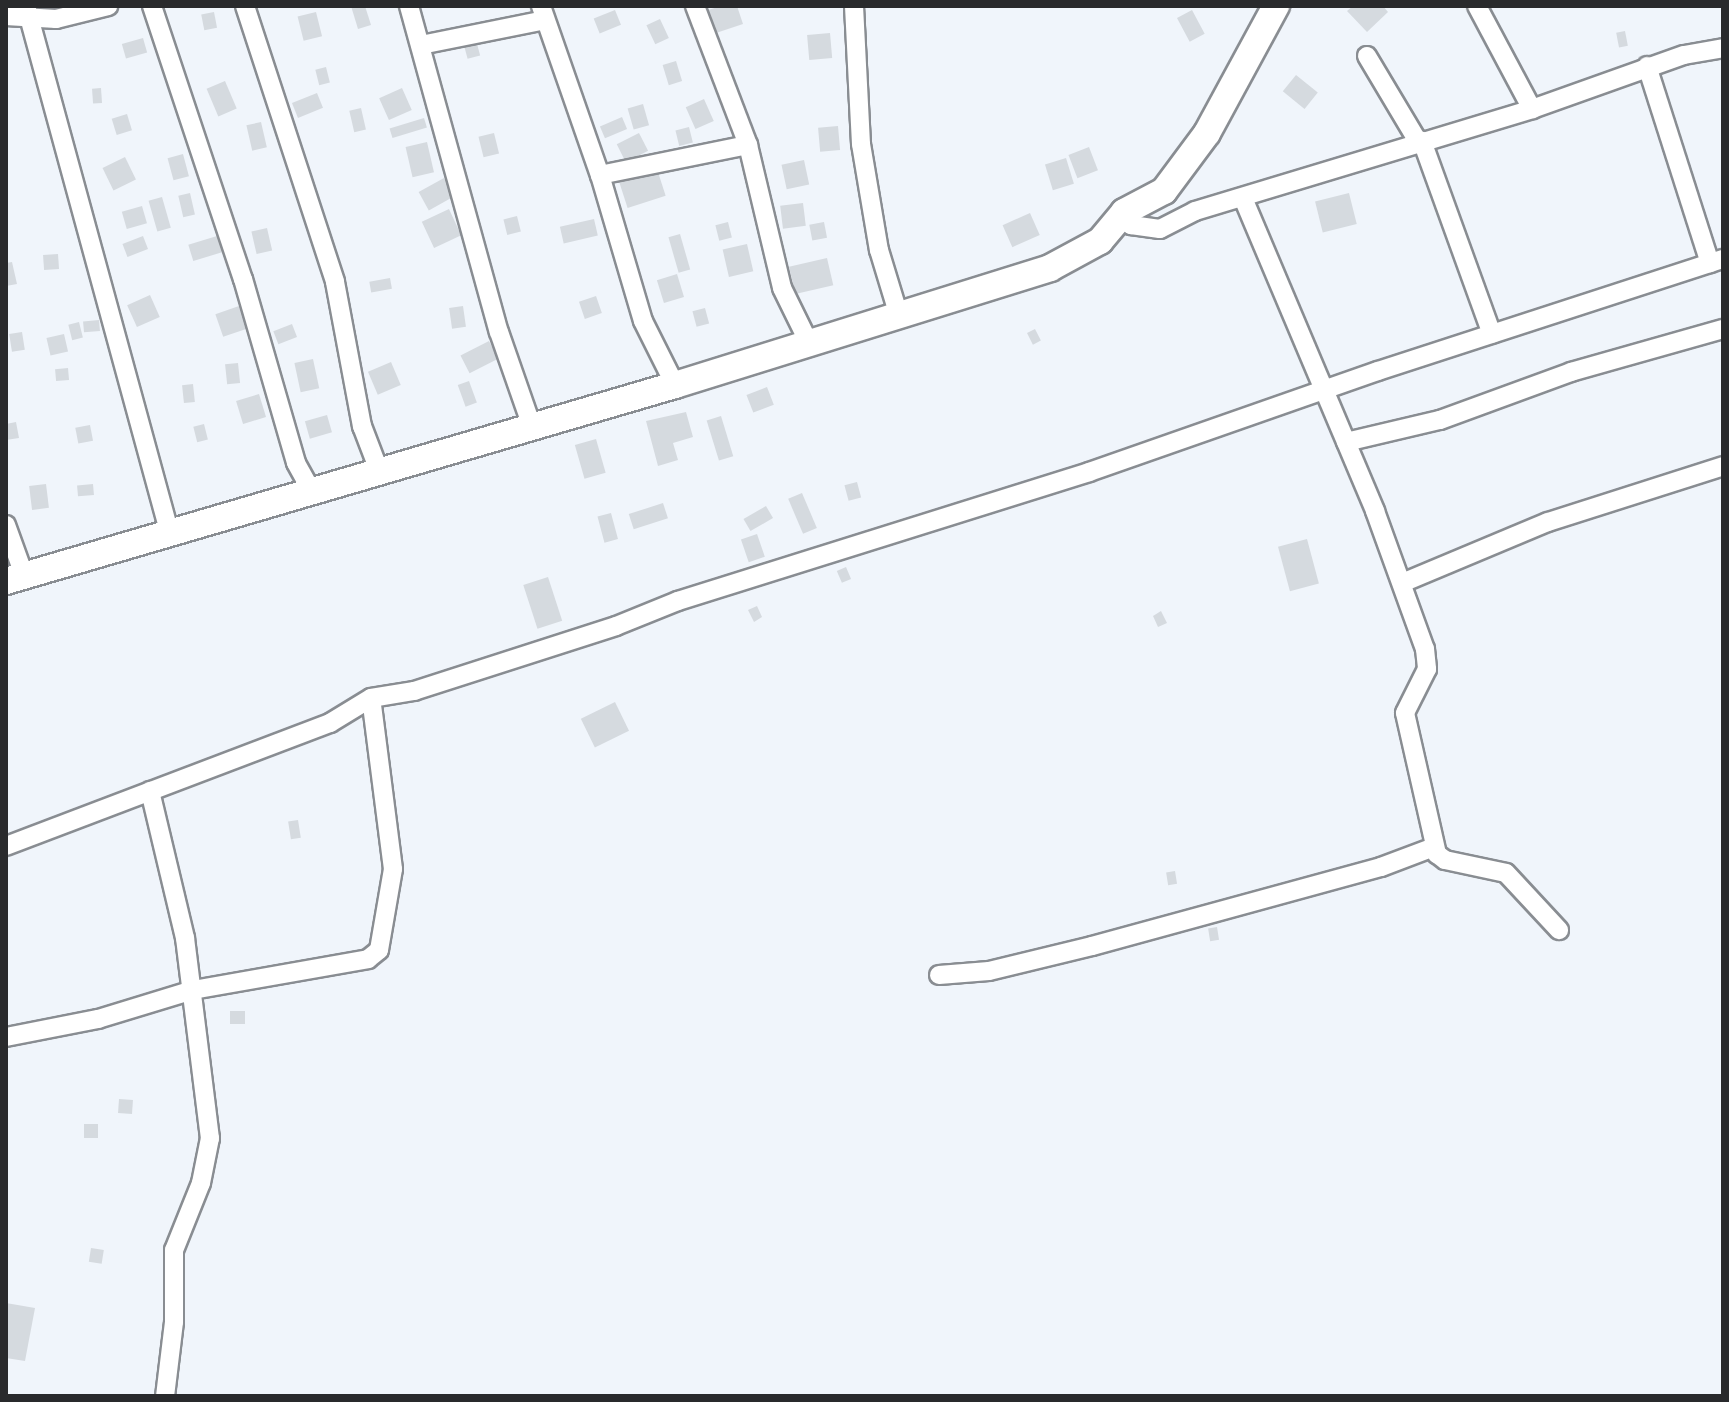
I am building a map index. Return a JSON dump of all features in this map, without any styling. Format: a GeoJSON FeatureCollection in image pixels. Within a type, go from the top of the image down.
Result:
{"type":"FeatureCollection","features":[{"type":"Feature","properties":{"kind":"main road"},"geometry":{"type":"LineString","coordinates":[[15,578],[378,468],[675,385],[1050,268],[1100,241],[1124,212],[1164,191],[1207,133],[1276,6]]}},
{"type":"Feature","properties":{"kind":"street"},"geometry":{"type":"LineString","coordinates":[[6,16],[28,10],[56,19],[108,6]]}},
{"type":"Feature","properties":{"kind":"street"},"geometry":{"type":"LineString","coordinates":[[152,6],[243,279],[296,463],[310,488]]}},
{"type":"Feature","properties":{"kind":"street"},"geometry":{"type":"LineString","coordinates":[[245,6],[335,282],[362,426],[378,468]]}},
{"type":"Feature","properties":{"kind":"street"},"geometry":{"type":"LineString","coordinates":[[409,6],[499,332],[531,424]]}},
{"type":"Feature","properties":{"kind":"street"},"geometry":{"type":"LineString","coordinates":[[695,6],[748,145],[782,288],[809,343]]}},
{"type":"Feature","properties":{"kind":"street"},"geometry":{"type":"LineString","coordinates":[[854,6],[861,144],[879,250],[899,316]]}},
{"type":"Feature","properties":{"kind":"street"},"geometry":{"type":"LineString","coordinates":[[1477,6],[1532,109]]}},
{"type":"Feature","properties":{"kind":"street"},"geometry":{"type":"LineString","coordinates":[[28,10],[114,325],[146,463],[169,531]]}},
{"type":"Feature","properties":{"kind":"street"},"geometry":{"type":"LineString","coordinates":[[421,45],[543,13],[600,175],[643,321],[675,385]]}},
{"type":"Feature","properties":{"kind":"street"},"geometry":{"type":"LineString","coordinates":[[1124,212],[1131,225],[1160,229],[1195,211],[1532,109],[1647,66],[1723,48]]}},
{"type":"Feature","properties":{"kind":"street"},"geometry":{"type":"LineString","coordinates":[[1367,56],[1417,140],[1422,141]]}},
{"type":"Feature","properties":{"kind":"street"},"geometry":{"type":"LineString","coordinates":[[6,846],[42,836],[150,791],[330,723],[371,698],[414,691],[616,626],[678,601],[955,516],[1716,261],[1647,66]]}},
{"type":"Feature","properties":{"kind":"street"},"geometry":{"type":"LineString","coordinates":[[1422,141],[1492,334]]}},
{"type":"Feature","properties":{"kind":"street"},"geometry":{"type":"LineString","coordinates":[[600,175],[748,145]]}},
{"type":"Feature","properties":{"kind":"street"},"geometry":{"type":"LineString","coordinates":[[1243,198],[1322,393],[1346,442],[1402,583],[1427,660],[1424,680],[1405,713],[1434,847],[1445,860],[1506,873],[1559,930]]}},
{"type":"Feature","properties":{"kind":"street"},"geometry":{"type":"LineString","coordinates":[[1346,442],[1440,420],[1571,372],[1723,329]]}},
{"type":"Feature","properties":{"kind":"street"},"geometry":{"type":"LineString","coordinates":[[1402,583],[1548,522],[1723,466]]}},
{"type":"Feature","properties":{"kind":"street"},"geometry":{"type":"LineString","coordinates":[[6,525],[15,578]]}},
{"type":"Feature","properties":{"kind":"street"},"geometry":{"type":"LineString","coordinates":[[6,1037],[98,1019],[193,990],[368,959],[379,950],[393,869],[371,698]]}},
{"type":"Feature","properties":{"kind":"street"},"geometry":{"type":"LineString","coordinates":[[150,791],[193,990],[210,1138],[201,1183],[174,1250],[174,1322],[165,1396]]}},
{"type":"Feature","properties":{"kind":"street"},"geometry":{"type":"LineString","coordinates":[[939,975],[989,971],[1092,946],[1381,867],[1434,847]]}},
{"type":"Feature","properties":{"kind":"building"},"geometry":{"type":"Polygon","coordinates":[[[351,6],[365,6],[371,25],[358,29],[351,6]]]}},
{"type":"Feature","properties":{"kind":"building"},"geometry":{"type":"Polygon","coordinates":[[[737,6],[743,24],[716,33],[708,10],[737,6]]]}},
{"type":"Feature","properties":{"kind":"building"},"geometry":{"type":"Polygon","coordinates":[[[1353,6],[1383,6],[1388,12],[1367,32],[1347,11],[1353,6]]]}},
{"type":"Feature","properties":{"kind":"building"},"geometry":{"type":"Polygon","coordinates":[[[615,10],[621,25],[600,33],[594,19],[615,10]]]}},
{"type":"Feature","properties":{"kind":"building"},"geometry":{"type":"Polygon","coordinates":[[[1192,10],[1205,34],[1190,42],[1177,18],[1192,10]]]}},
{"type":"Feature","properties":{"kind":"building"},"geometry":{"type":"Polygon","coordinates":[[[214,12],[217,28],[204,30],[201,14],[214,12]]]}},
{"type":"Feature","properties":{"kind":"building"},"geometry":{"type":"Polygon","coordinates":[[[316,12],[322,36],[304,41],[298,17],[316,12]]]}},
{"type":"Feature","properties":{"kind":"building"},"geometry":{"type":"Polygon","coordinates":[[[660,19],[669,38],[655,44],[646,25],[660,19]]]}},
{"type":"Feature","properties":{"kind":"building"},"geometry":{"type":"Polygon","coordinates":[[[1625,31],[1628,46],[1619,47],[1616,33],[1625,31]]]}},
{"type":"Feature","properties":{"kind":"building"},"geometry":{"type":"Polygon","coordinates":[[[830,33],[832,58],[809,60],[807,35],[830,33]]]}},
{"type":"Feature","properties":{"kind":"building"},"geometry":{"type":"Polygon","coordinates":[[[143,38],[147,52],[126,58],[122,44],[143,38]]]}},
{"type":"Feature","properties":{"kind":"building"},"geometry":{"type":"Polygon","coordinates":[[[476,40],[480,55],[468,59],[463,43],[476,40]]]}},
{"type":"Feature","properties":{"kind":"building"},"geometry":{"type":"Polygon","coordinates":[[[676,61],[682,81],[669,85],[663,65],[676,61]]]}},
{"type":"Feature","properties":{"kind":"building"},"geometry":{"type":"Polygon","coordinates":[[[326,67],[330,83],[319,85],[315,70],[326,67]]]}},
{"type":"Feature","properties":{"kind":"building"},"geometry":{"type":"Polygon","coordinates":[[[1296,75],[1318,93],[1305,109],[1283,91],[1296,75]]]}},
{"type":"Feature","properties":{"kind":"building"},"geometry":{"type":"Polygon","coordinates":[[[225,81],[237,109],[218,116],[207,89],[225,81]]]}},
{"type":"Feature","properties":{"kind":"building"},"geometry":{"type":"Polygon","coordinates":[[[101,88],[102,103],[93,104],[92,89],[101,88]]]}},
{"type":"Feature","properties":{"kind":"building"},"geometry":{"type":"Polygon","coordinates":[[[402,88],[412,110],[389,120],[379,98],[402,88]]]}},
{"type":"Feature","properties":{"kind":"building"},"geometry":{"type":"Polygon","coordinates":[[[317,93],[323,108],[298,118],[292,103],[317,93]]]}},
{"type":"Feature","properties":{"kind":"building"},"geometry":{"type":"Polygon","coordinates":[[[704,99],[714,121],[695,129],[686,107],[704,99]]]}},
{"type":"Feature","properties":{"kind":"building"},"geometry":{"type":"Polygon","coordinates":[[[643,104],[649,125],[634,130],[628,108],[643,104]]]}},
{"type":"Feature","properties":{"kind":"building"},"geometry":{"type":"Polygon","coordinates":[[[361,108],[366,129],[354,132],[349,111],[361,108]]]}},
{"type":"Feature","properties":{"kind":"building"},"geometry":{"type":"Polygon","coordinates":[[[127,114],[132,130],[117,135],[112,119],[127,114]]]}},
{"type":"Feature","properties":{"kind":"building"},"geometry":{"type":"Polygon","coordinates":[[[622,117],[627,129],[605,138],[600,126],[622,117]]]}},
{"type":"Feature","properties":{"kind":"building"},"geometry":{"type":"Polygon","coordinates":[[[424,118],[427,128],[392,138],[390,129],[424,118]]]}},
{"type":"Feature","properties":{"kind":"building"},"geometry":{"type":"Polygon","coordinates":[[[261,122],[267,147],[252,151],[246,125],[261,122]]]}},
{"type":"Feature","properties":{"kind":"building"},"geometry":{"type":"Polygon","coordinates":[[[838,126],[840,150],[820,152],[818,128],[838,126]]]}},
{"type":"Feature","properties":{"kind":"building"},"geometry":{"type":"Polygon","coordinates":[[[689,127],[693,143],[679,146],[675,130],[689,127]]]}},
{"type":"Feature","properties":{"kind":"building"},"geometry":{"type":"Polygon","coordinates":[[[494,133],[499,153],[484,157],[478,137],[494,133]]]}},
{"type":"Feature","properties":{"kind":"building"},"geometry":{"type":"Polygon","coordinates":[[[639,133],[648,151],[626,162],[617,144],[639,133]]]}},
{"type":"Feature","properties":{"kind":"building"},"geometry":{"type":"Polygon","coordinates":[[[427,142],[434,172],[413,177],[406,147],[427,142]]]}},
{"type":"Feature","properties":{"kind":"building"},"geometry":{"type":"Polygon","coordinates":[[[1089,147],[1098,170],[1077,178],[1068,155],[1089,147]]]}},
{"type":"Feature","properties":{"kind":"building"},"geometry":{"type":"Polygon","coordinates":[[[183,154],[189,176],[173,180],[168,158],[183,154]]]}},
{"type":"Feature","properties":{"kind":"building"},"geometry":{"type":"Polygon","coordinates":[[[125,157],[136,179],[113,190],[103,168],[125,157]]]}},
{"type":"Feature","properties":{"kind":"building"},"geometry":{"type":"Polygon","coordinates":[[[1066,158],[1074,184],[1053,190],[1045,164],[1066,158]]]}},
{"type":"Feature","properties":{"kind":"building"},"geometry":{"type":"Polygon","coordinates":[[[804,160],[809,184],[787,189],[782,165],[804,160]]]}},
{"type":"Feature","properties":{"kind":"building"},"geometry":{"type":"Polygon","coordinates":[[[657,169],[666,196],[628,208],[619,181],[657,169]]]}},
{"type":"Feature","properties":{"kind":"building"},"geometry":{"type":"Polygon","coordinates":[[[444,178],[454,196],[429,210],[419,192],[444,178]]]}},
{"type":"Feature","properties":{"kind":"building"},"geometry":{"type":"Polygon","coordinates":[[[190,193],[195,214],[183,217],[178,196],[190,193]]]}},
{"type":"Feature","properties":{"kind":"building"},"geometry":{"type":"Polygon","coordinates":[[[1349,193],[1357,224],[1323,233],[1315,201],[1349,193]]]}},
{"type":"Feature","properties":{"kind":"building"},"geometry":{"type":"Polygon","coordinates":[[[162,197],[171,228],[157,232],[149,201],[162,197]]]}},
{"type":"Feature","properties":{"kind":"building"},"geometry":{"type":"Polygon","coordinates":[[[803,203],[806,226],[783,229],[780,206],[803,203]]]}},
{"type":"Feature","properties":{"kind":"building"},"geometry":{"type":"Polygon","coordinates":[[[142,206],[147,223],[127,229],[122,212],[142,206]]]}},
{"type":"Feature","properties":{"kind":"building"},"geometry":{"type":"Polygon","coordinates":[[[449,209],[461,235],[434,248],[422,222],[449,209]]]}},
{"type":"Feature","properties":{"kind":"building"},"geometry":{"type":"Polygon","coordinates":[[[1030,213],[1040,235],[1012,247],[1003,225],[1030,213]]]}},
{"type":"Feature","properties":{"kind":"building"},"geometry":{"type":"Polygon","coordinates":[[[517,216],[521,232],[507,235],[503,219],[517,216]]]}},
{"type":"Feature","properties":{"kind":"building"},"geometry":{"type":"Polygon","coordinates":[[[594,219],[598,236],[564,243],[560,227],[594,219]]]}},
{"type":"Feature","properties":{"kind":"building"},"geometry":{"type":"Polygon","coordinates":[[[728,222],[732,238],[719,241],[715,225],[728,222]]]}},
{"type":"Feature","properties":{"kind":"building"},"geometry":{"type":"Polygon","coordinates":[[[824,222],[827,238],[812,241],[809,225],[824,222]]]}},
{"type":"Feature","properties":{"kind":"building"},"geometry":{"type":"Polygon","coordinates":[[[267,228],[272,250],[257,254],[251,232],[267,228]]]}},
{"type":"Feature","properties":{"kind":"building"},"geometry":{"type":"Polygon","coordinates":[[[680,234],[690,270],[679,273],[668,237],[680,234]]]}},
{"type":"Feature","properties":{"kind":"building"},"geometry":{"type":"Polygon","coordinates":[[[143,236],[148,249],[127,257],[122,244],[143,236]]]}},
{"type":"Feature","properties":{"kind":"building"},"geometry":{"type":"Polygon","coordinates":[[[217,236],[222,252],[193,261],[188,245],[217,236]]]}},
{"type":"Feature","properties":{"kind":"building"},"geometry":{"type":"Polygon","coordinates":[[[747,244],[753,271],[729,277],[723,250],[747,244]]]}},
{"type":"Feature","properties":{"kind":"building"},"geometry":{"type":"Polygon","coordinates":[[[58,254],[59,269],[44,270],[43,255],[58,254]]]}},
{"type":"Feature","properties":{"kind":"building"},"geometry":{"type":"Polygon","coordinates":[[[827,258],[833,285],[795,294],[789,267],[827,258]]]}},
{"type":"Feature","properties":{"kind":"building"},"geometry":{"type":"Polygon","coordinates":[[[12,262],[17,284],[6,286],[6,263],[12,262]]]}},
{"type":"Feature","properties":{"kind":"building"},"geometry":{"type":"Polygon","coordinates":[[[677,274],[684,297],[664,303],[657,280],[677,274]]]}},
{"type":"Feature","properties":{"kind":"building"},"geometry":{"type":"Polygon","coordinates":[[[390,278],[392,289],[371,292],[369,282],[390,278]]]}},
{"type":"Feature","properties":{"kind":"building"},"geometry":{"type":"Polygon","coordinates":[[[150,295],[160,317],[137,327],[127,305],[150,295]]]}},
{"type":"Feature","properties":{"kind":"building"},"geometry":{"type":"Polygon","coordinates":[[[596,296],[602,313],[585,319],[579,302],[596,296]]]}},
{"type":"Feature","properties":{"kind":"building"},"geometry":{"type":"Polygon","coordinates":[[[239,306],[247,329],[223,337],[215,314],[239,306]]]}},
{"type":"Feature","properties":{"kind":"building"},"geometry":{"type":"Polygon","coordinates":[[[463,306],[466,327],[452,329],[449,308],[463,306]]]}},
{"type":"Feature","properties":{"kind":"building"},"geometry":{"type":"Polygon","coordinates":[[[705,308],[709,323],[697,327],[692,311],[705,308]]]}},
{"type":"Feature","properties":{"kind":"building"},"geometry":{"type":"Polygon","coordinates":[[[99,320],[100,331],[84,332],[83,321],[99,320]]]}},
{"type":"Feature","properties":{"kind":"building"},"geometry":{"type":"Polygon","coordinates":[[[79,322],[83,338],[72,340],[68,325],[79,322]]]}},
{"type":"Feature","properties":{"kind":"building"},"geometry":{"type":"Polygon","coordinates":[[[292,324],[297,337],[278,344],[273,331],[292,324]]]}},
{"type":"Feature","properties":{"kind":"building"},"geometry":{"type":"Polygon","coordinates":[[[1035,329],[1041,341],[1033,345],[1027,333],[1035,329]]]}},
{"type":"Feature","properties":{"kind":"building"},"geometry":{"type":"Polygon","coordinates":[[[22,332],[25,350],[12,352],[9,334],[22,332]]]}},
{"type":"Feature","properties":{"kind":"building"},"geometry":{"type":"Polygon","coordinates":[[[64,334],[68,352],[51,356],[46,338],[64,334]]]}},
{"type":"Feature","properties":{"kind":"building"},"geometry":{"type":"Polygon","coordinates":[[[489,341],[498,359],[470,373],[460,356],[489,341]]]}},
{"type":"Feature","properties":{"kind":"building"},"geometry":{"type":"Polygon","coordinates":[[[313,359],[319,388],[301,392],[294,363],[313,359]]]}},
{"type":"Feature","properties":{"kind":"building"},"geometry":{"type":"Polygon","coordinates":[[[391,362],[401,385],[378,395],[368,372],[391,362]]]}},
{"type":"Feature","properties":{"kind":"building"},"geometry":{"type":"Polygon","coordinates":[[[238,363],[240,383],[227,384],[225,364],[238,363]]]}},
{"type":"Feature","properties":{"kind":"building"},"geometry":{"type":"Polygon","coordinates":[[[68,368],[69,380],[56,381],[55,369],[68,368]]]}},
{"type":"Feature","properties":{"kind":"building"},"geometry":{"type":"Polygon","coordinates":[[[469,381],[477,403],[466,407],[458,385],[469,381]]]}},
{"type":"Feature","properties":{"kind":"building"},"geometry":{"type":"Polygon","coordinates":[[[193,384],[195,402],[184,403],[182,385],[193,384]]]}},
{"type":"Feature","properties":{"kind":"building"},"geometry":{"type":"Polygon","coordinates":[[[767,387],[774,405],[753,413],[746,395],[767,387]]]}},
{"type":"Feature","properties":{"kind":"building"},"geometry":{"type":"Polygon","coordinates":[[[259,394],[266,417],[243,424],[236,401],[259,394]]]}},
{"type":"Feature","properties":{"kind":"building"},"geometry":{"type":"Polygon","coordinates":[[[686,412],[693,437],[673,443],[678,460],[658,466],[646,421],[686,412]]]}},
{"type":"Feature","properties":{"kind":"building"},"geometry":{"type":"Polygon","coordinates":[[[327,415],[332,432],[310,439],[305,421],[327,415]]]}},
{"type":"Feature","properties":{"kind":"building"},"geometry":{"type":"Polygon","coordinates":[[[721,416],[733,456],[719,461],[707,420],[721,416]]]}},
{"type":"Feature","properties":{"kind":"building"},"geometry":{"type":"Polygon","coordinates":[[[16,422],[19,438],[6,440],[6,424],[16,422]]]}},
{"type":"Feature","properties":{"kind":"building"},"geometry":{"type":"Polygon","coordinates":[[[204,424],[208,440],[197,442],[193,427],[204,424]]]}},
{"type":"Feature","properties":{"kind":"building"},"geometry":{"type":"Polygon","coordinates":[[[90,425],[93,441],[78,444],[75,428],[90,425]]]}},
{"type":"Feature","properties":{"kind":"building"},"geometry":{"type":"Polygon","coordinates":[[[596,439],[606,473],[584,479],[575,445],[596,439]]]}},
{"type":"Feature","properties":{"kind":"building"},"geometry":{"type":"Polygon","coordinates":[[[857,482],[861,497],[849,501],[844,485],[857,482]]]}},
{"type":"Feature","properties":{"kind":"building"},"geometry":{"type":"Polygon","coordinates":[[[46,484],[49,508],[32,510],[29,486],[46,484]]]}},
{"type":"Feature","properties":{"kind":"building"},"geometry":{"type":"Polygon","coordinates":[[[93,484],[94,495],[78,496],[77,485],[93,484]]]}},
{"type":"Feature","properties":{"kind":"building"},"geometry":{"type":"Polygon","coordinates":[[[802,493],[817,528],[803,534],[788,499],[802,493]]]}},
{"type":"Feature","properties":{"kind":"building"},"geometry":{"type":"Polygon","coordinates":[[[663,503],[668,518],[634,529],[629,514],[663,503]]]}},
{"type":"Feature","properties":{"kind":"building"},"geometry":{"type":"Polygon","coordinates":[[[766,506],[773,518],[750,531],[743,519],[766,506]]]}},
{"type":"Feature","properties":{"kind":"building"},"geometry":{"type":"Polygon","coordinates":[[[611,513],[618,539],[604,543],[597,517],[611,513]]]}},
{"type":"Feature","properties":{"kind":"building"},"geometry":{"type":"Polygon","coordinates":[[[757,534],[765,557],[749,562],[741,540],[757,534]]]}},
{"type":"Feature","properties":{"kind":"building"},"geometry":{"type":"Polygon","coordinates":[[[1307,539],[1319,583],[1290,591],[1278,547],[1307,539]]]}},
{"type":"Feature","properties":{"kind":"building"},"geometry":{"type":"Polygon","coordinates":[[[846,567],[851,579],[842,583],[837,571],[846,567]]]}},
{"type":"Feature","properties":{"kind":"building"},"geometry":{"type":"Polygon","coordinates":[[[548,577],[562,621],[537,629],[523,585],[548,577]]]}},
{"type":"Feature","properties":{"kind":"building"},"geometry":{"type":"Polygon","coordinates":[[[757,606],[762,617],[754,622],[748,610],[757,606]]]}},
{"type":"Feature","properties":{"kind":"building"},"geometry":{"type":"Polygon","coordinates":[[[1161,611],[1167,623],[1158,627],[1153,616],[1161,611]]]}},
{"type":"Feature","properties":{"kind":"building"},"geometry":{"type":"Polygon","coordinates":[[[615,702],[629,731],[595,747],[581,719],[615,702]]]}},
{"type":"Feature","properties":{"kind":"building"},"geometry":{"type":"Polygon","coordinates":[[[298,820],[301,838],[291,839],[288,822],[298,820]]]}},
{"type":"Feature","properties":{"kind":"building"},"geometry":{"type":"Polygon","coordinates":[[[1175,871],[1177,884],[1168,885],[1166,872],[1175,871]]]}},
{"type":"Feature","properties":{"kind":"building"},"geometry":{"type":"Polygon","coordinates":[[[1217,927],[1219,940],[1210,941],[1208,928],[1217,927]]]}},
{"type":"Feature","properties":{"kind":"building"},"geometry":{"type":"Polygon","coordinates":[[[230,1011],[245,1011],[245,1024],[230,1024],[230,1011]]]}},
{"type":"Feature","properties":{"kind":"building"},"geometry":{"type":"Polygon","coordinates":[[[119,1099],[133,1100],[132,1114],[118,1113],[119,1099]]]}},
{"type":"Feature","properties":{"kind":"building"},"geometry":{"type":"Polygon","coordinates":[[[84,1124],[98,1124],[98,1138],[84,1138],[84,1124]]]}},
{"type":"Feature","properties":{"kind":"building"},"geometry":{"type":"Polygon","coordinates":[[[91,1248],[104,1250],[102,1264],[89,1262],[91,1248]]]}},
{"type":"Feature","properties":{"kind":"building"},"geometry":{"type":"Polygon","coordinates":[[[6,1303],[35,1308],[25,1361],[6,1358],[6,1303]]]}}]}
